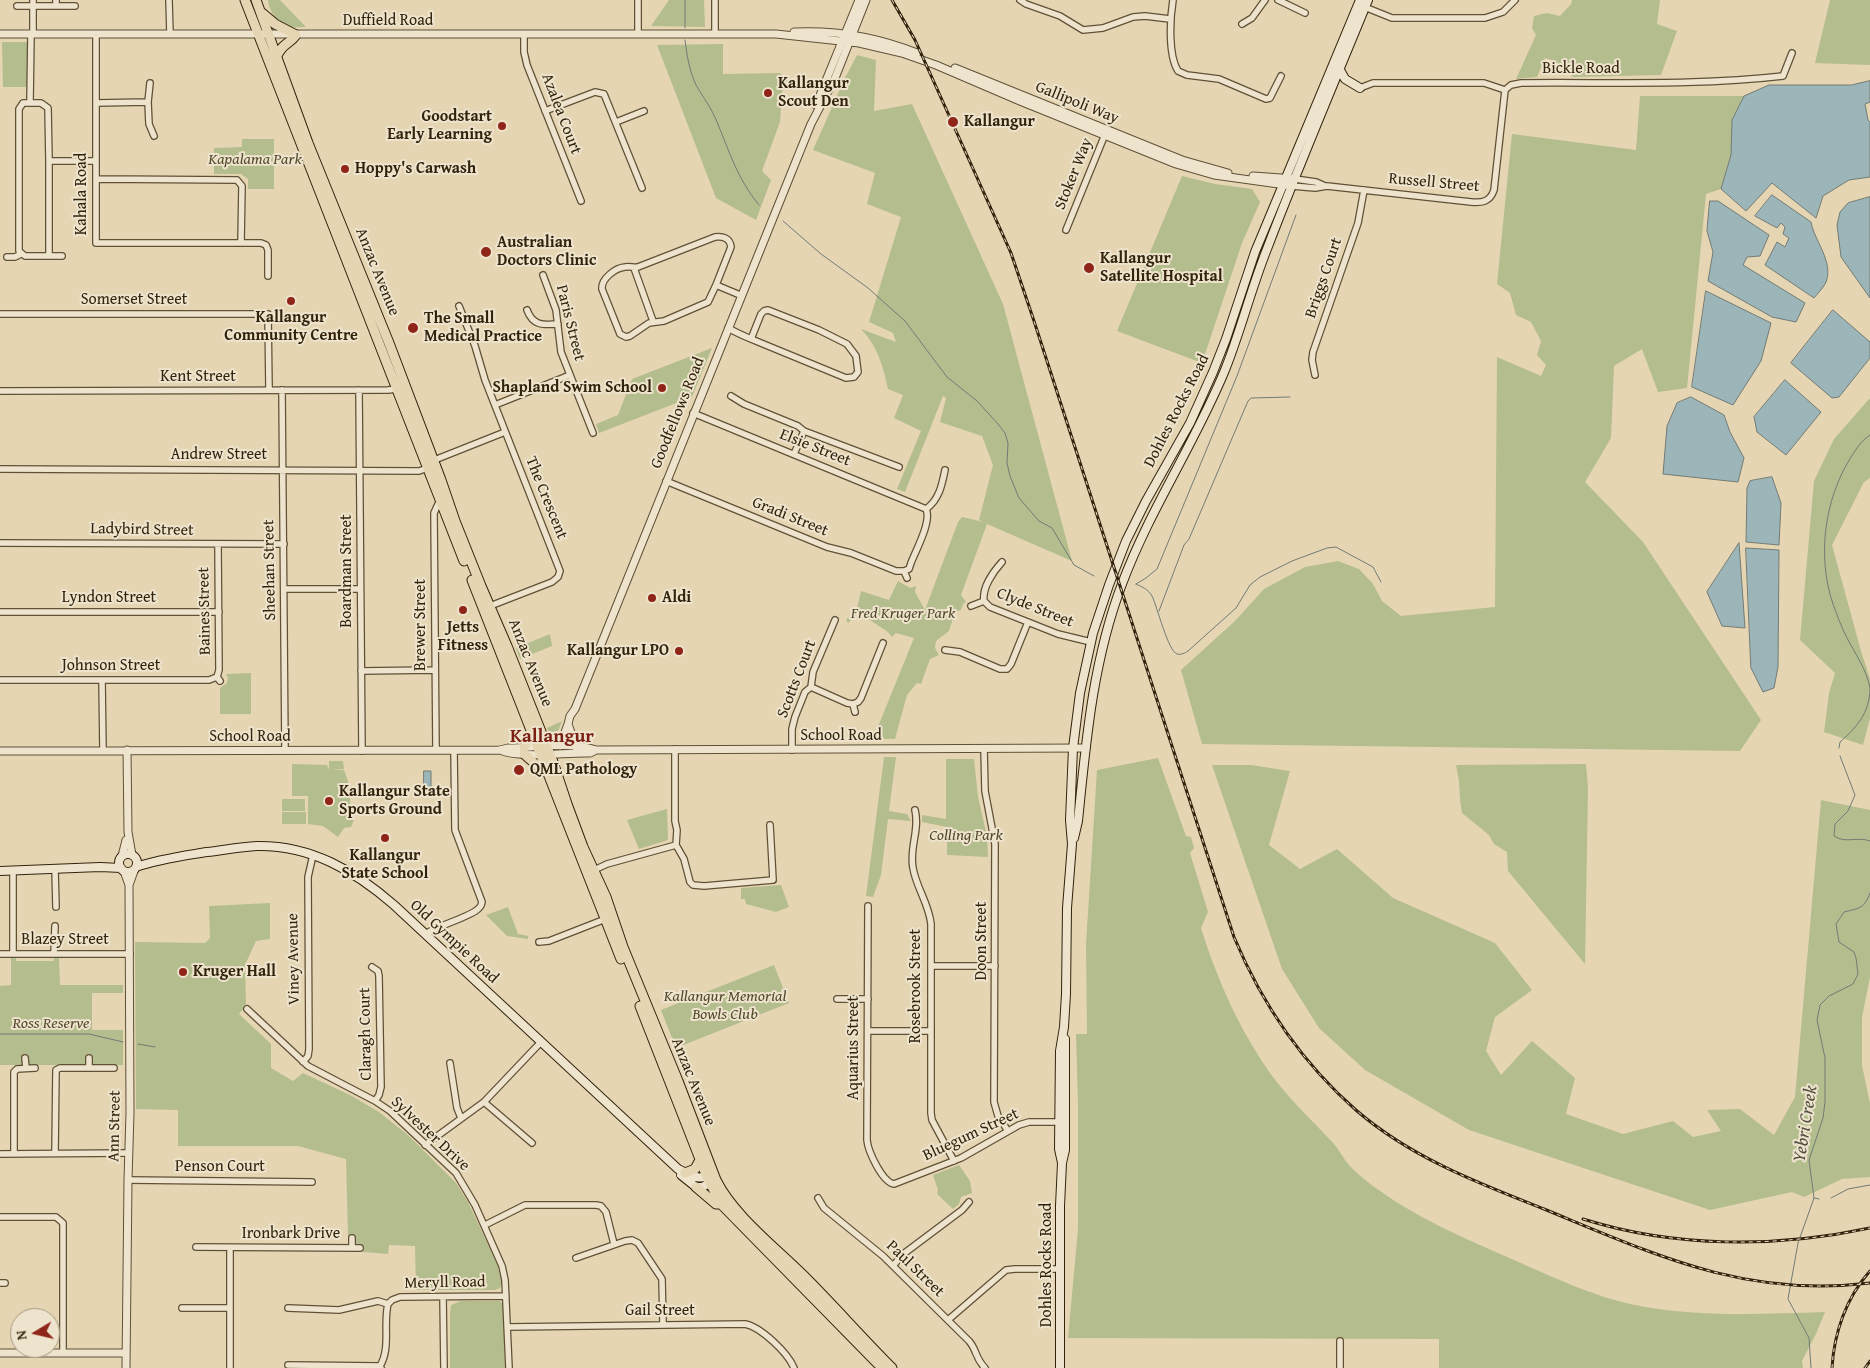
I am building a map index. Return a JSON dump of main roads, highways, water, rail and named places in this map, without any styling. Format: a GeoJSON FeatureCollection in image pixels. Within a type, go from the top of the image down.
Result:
{"type":"FeatureCollection","features":[{"type":"Feature","properties":{"kind":"highway","name":"Anzac Avenue"},"geometry":{"type":"LineString","coordinates":[[245,0],[396,389],[455,520],[490,606],[543,750],[566,804],[721,1204],[884,1366]]}},
{"type":"Feature","properties":{"kind":"highway","name":"Anzac Avenue"},"geometry":{"type":"LineString","coordinates":[[256,0],[311,150],[356,260],[431,465],[440,500],[532,732],[543,750],[546,770],[591,872]]}},
{"type":"Feature","properties":{"kind":"highway"},"geometry":{"type":"LineString","coordinates":[[260,12],[275,24],[296,35],[281,46],[277,56]]}},
{"type":"Feature","properties":{"kind":"highway"},"geometry":{"type":"LineString","coordinates":[[532,732],[524,751],[541,769],[546,770]]}},
{"type":"Feature","properties":{"kind":"highway","name":"Anzac Avenue"},"geometry":{"type":"LineString","coordinates":[[665,1058],[700,1160],[711,1179],[740,1213],[806,1278],[884,1366]]}},
{"type":"Feature","properties":{"kind":"highway"},"geometry":{"type":"LineString","coordinates":[[681,1171],[695,1169],[700,1160]]}},
{"type":"Feature","properties":{"kind":"highway"},"geometry":{"type":"LineString","coordinates":[[696,1187],[716,1204],[721,1204]]}},
{"type":"Feature","properties":{"kind":"main road","name":"Dohles Rocks Road"},"geometry":{"type":"LineString","coordinates":[[1072,844],[1078,821],[1096,677],[1105,638],[1122,586],[1140,541],[1216,390],[1232,352],[1261,264],[1340,70],[1363,3]]}},
{"type":"Feature","properties":{"kind":"main road","name":"Dohles Rocks Road"},"geometry":{"type":"LineString","coordinates":[[1060,1368],[1062,1163],[1059,1148],[1066,1052],[1064,1028],[1072,844],[1070,820],[1074,748],[1080,692],[1091,642],[1106,593],[1126,541],[1190,423],[1213,372],[1255,252],[1283,182],[1363,3]]}},
{"type":"Feature","properties":{"kind":"main road"},"geometry":{"type":"LineString","coordinates":[[1340,70],[1345,79],[1360,88]]}},
{"type":"Feature","properties":{"kind":"main road","name":"Old Gympie Road"},"geometry":{"type":"LineString","coordinates":[[135,869],[162,859],[256,846],[287,848],[313,855],[345,868],[363,880],[425,934],[696,1187]]}},
{"type":"Feature","properties":{"kind":"main road"},"geometry":{"type":"LineString","coordinates":[[0,871],[100,867],[122,869],[129,872],[135,869],[137,862],[134,856],[121,858],[100,867]]}},
{"type":"Feature","properties":{"kind":"main road","name":"Old Gympie Road"},"geometry":{"type":"LineString","coordinates":[[134,856],[162,859]]}},
{"type":"Feature","properties":{"kind":"main road"},"geometry":{"type":"LineString","coordinates":[[121,858],[122,869]]}},
{"type":"Feature","properties":{"kind":"main road"},"geometry":{"type":"LineString","coordinates":[[681,1171],[692,1177],[711,1179]]}},
{"type":"Feature","properties":{"kind":"main road"},"geometry":{"type":"LineString","coordinates":[[696,1187],[711,1179]]}},
{"type":"Feature","properties":{"kind":"water"},"geometry":{"type":"Polygon","coordinates":[[[1870,81],[1870,102],[1865,104],[1870,122],[1870,177],[1849,180],[1823,196],[1816,218],[1772,183],[1746,211],[1721,189],[1731,155],[1732,120],[1744,96],[1769,85],[1851,85],[1870,81]]]}},
{"type":"Feature","properties":{"kind":"water"},"geometry":{"type":"Polygon","coordinates":[[[1772,195],[1811,222],[1826,259],[1828,274],[1825,284],[1814,298],[1765,265],[1777,242],[1785,247],[1789,238],[1783,234],[1785,227],[1781,223],[1777,228],[1755,216],[1772,195]]]}},
{"type":"Feature","properties":{"kind":"water"},"geometry":{"type":"Polygon","coordinates":[[[1870,197],[1870,298],[1841,257],[1837,225],[1840,212],[1848,203],[1870,197]]]}},
{"type":"Feature","properties":{"kind":"water"},"geometry":{"type":"Polygon","coordinates":[[[1710,201],[1718,201],[1769,235],[1760,256],[1747,257],[1743,265],[1805,303],[1796,322],[1772,317],[1708,281],[1713,252],[1707,231],[1710,201]]]}},
{"type":"Feature","properties":{"kind":"water"},"geometry":{"type":"Polygon","coordinates":[[[1706,291],[1771,323],[1761,361],[1733,405],[1692,387],[1706,291]]]}},
{"type":"Feature","properties":{"kind":"water"},"geometry":{"type":"Polygon","coordinates":[[[1833,310],[1870,342],[1870,358],[1839,397],[1832,398],[1791,363],[1833,310]]]}},
{"type":"Feature","properties":{"kind":"water"},"geometry":{"type":"Polygon","coordinates":[[[1785,380],[1821,412],[1786,455],[1757,432],[1754,417],[1785,380]]]}},
{"type":"Feature","properties":{"kind":"water"},"geometry":{"type":"Polygon","coordinates":[[[1691,397],[1724,415],[1730,432],[1744,458],[1738,482],[1663,474],[1667,426],[1677,403],[1691,397]]]}},
{"type":"Feature","properties":{"kind":"water"},"geometry":{"type":"Polygon","coordinates":[[[1772,477],[1781,503],[1779,545],[1746,542],[1747,488],[1750,481],[1772,477]]]}},
{"type":"Feature","properties":{"kind":"water"},"geometry":{"type":"Polygon","coordinates":[[[1739,543],[1745,628],[1722,626],[1707,592],[1739,543]]]}},
{"type":"Feature","properties":{"kind":"water"},"geometry":{"type":"Polygon","coordinates":[[[1746,548],[1779,550],[1778,667],[1774,688],[1763,692],[1751,668],[1746,548]]]}},
{"type":"Feature","properties":{"kind":"water"},"geometry":{"type":"Polygon","coordinates":[[[424,771],[431,771],[431,791],[424,791],[424,771]]]}},
{"type":"Feature","properties":{"kind":"waterway"},"geometry":{"type":"LineString","coordinates":[[685,0],[685,28]]}},
{"type":"Feature","properties":{"kind":"waterway"},"geometry":{"type":"LineString","coordinates":[[685,40],[690,68],[696,85],[715,117],[739,175],[759,205]]}},
{"type":"Feature","properties":{"kind":"waterway"},"geometry":{"type":"LineString","coordinates":[[1136,584],[1157,569],[1237,376],[1296,215]]}},
{"type":"Feature","properties":{"kind":"waterway"},"geometry":{"type":"LineString","coordinates":[[783,221],[821,254],[868,288],[905,321],[947,377],[977,401],[998,424],[1005,433],[1008,443],[1007,463],[1019,498],[1039,521],[1052,528],[1074,565],[1094,576]]}},
{"type":"Feature","properties":{"kind":"waterway"},"geometry":{"type":"LineString","coordinates":[[1159,611],[1184,545],[1189,539],[1248,401],[1251,398],[1290,397]]}},
{"type":"Feature","properties":{"kind":"waterway","name":"Yebri Creek"},"geometry":{"type":"LineString","coordinates":[[1839,748],[1840,742],[1857,725],[1865,712],[1868,705],[1870,688],[1863,668],[1844,632],[1828,586],[1825,567],[1826,529],[1829,510],[1842,474],[1857,448],[1870,435]]}},
{"type":"Feature","properties":{"kind":"waterway"},"geometry":{"type":"LineString","coordinates":[[1136,584],[1147,590],[1152,596],[1170,645],[1177,654],[1180,654],[1188,651],[1236,608],[1250,585],[1260,577],[1292,561],[1327,548],[1336,547],[1373,567],[1381,582]]}},
{"type":"Feature","properties":{"kind":"waterway","name":"Yebri Creek"},"geometry":{"type":"LineString","coordinates":[[1840,756],[1855,795],[1848,811],[1835,824],[1834,836],[1847,840],[1861,839],[1870,841]]}},
{"type":"Feature","properties":{"kind":"waterway","name":"Yebri Creek"},"geometry":{"type":"LineString","coordinates":[[1811,1368],[1809,1338],[1788,1299],[1798,1243],[1814,1198],[1809,1160],[1823,1118],[1825,1102],[1825,1058],[1817,1020],[1820,1005],[1829,996],[1853,984],[1858,974],[1854,952],[1839,942],[1836,924],[1844,912],[1863,905],[1870,893]]}},
{"type":"Feature","properties":{"kind":"waterway"},"geometry":{"type":"LineString","coordinates":[[0,1034],[89,1034],[123,1042]]}},
{"type":"Feature","properties":{"kind":"waterway"},"geometry":{"type":"LineString","coordinates":[[138,1044],[155,1047]]}},
{"type":"Feature","properties":{"kind":"waterway"},"geometry":{"type":"LineString","coordinates":[[1831,1198],[1848,1189],[1870,1185]]}},
{"type":"Feature","properties":{"kind":"waterway","name":"Yebri Creek"},"geometry":{"type":"LineString","coordinates":[[1814,1198],[1819,1199]]}},
{"type":"Feature","properties":{"kind":"railway"},"geometry":{"type":"LineString","coordinates":[[892,0],[915,40],[1011,253],[1234,937],[1257,986],[1301,1053],[1357,1111],[1378,1128],[1423,1156],[1470,1179],[1625,1242],[1663,1257],[1741,1278],[1782,1284],[1825,1286],[1870,1283]]}},
{"type":"Feature","properties":{"kind":"railway"},"geometry":{"type":"LineString","coordinates":[[1583,1219],[1618,1229],[1653,1235],[1689,1240],[1726,1242],[1798,1239],[1870,1228]]}},
{"type":"Feature","properties":{"kind":"railway"},"geometry":{"type":"LineString","coordinates":[[1832,1368],[1835,1342],[1843,1316],[1854,1293],[1870,1271]]}},
{"type":"Feature","properties":{"kind":"railway"},"geometry":{"type":"LineString","coordinates":[[1865,1368],[1870,1361]]}},
{"type":"Feature","properties":{"kind":"place","name":"Kallangur Scout Den"},"geometry":{"type":"Point","coordinates":[768,93]}},
{"type":"Feature","properties":{"kind":"place","name":"Kallangur"},"geometry":{"type":"Point","coordinates":[953,122]}},
{"type":"Feature","properties":{"kind":"place","name":"Goodstart Early Learning"},"geometry":{"type":"Point","coordinates":[502,126]}},
{"type":"Feature","properties":{"kind":"place","name":"Hoppy's Carwash"},"geometry":{"type":"Point","coordinates":[345,169]}},
{"type":"Feature","properties":{"kind":"place","name":"Australian Doctors Clinic"},"geometry":{"type":"Point","coordinates":[486,252]}},
{"type":"Feature","properties":{"kind":"place","name":"Kallangur Satellite Hospital"},"geometry":{"type":"Point","coordinates":[1089,268]}},
{"type":"Feature","properties":{"kind":"place","name":"Kallangur Community Centre"},"geometry":{"type":"Point","coordinates":[291,301]}},
{"type":"Feature","properties":{"kind":"place","name":"The Small Medical Practice"},"geometry":{"type":"Point","coordinates":[413,328]}},
{"type":"Feature","properties":{"kind":"place","name":"Shapland Swim School"},"geometry":{"type":"Point","coordinates":[662,388]}},
{"type":"Feature","properties":{"kind":"place","name":"Aldi"},"geometry":{"type":"Point","coordinates":[652,598]}},
{"type":"Feature","properties":{"kind":"place","name":"Jetts Fitness"},"geometry":{"type":"Point","coordinates":[463,610]}},
{"type":"Feature","properties":{"kind":"place","name":"Kallangur LPO"},"geometry":{"type":"Point","coordinates":[679,651]}},
{"type":"Feature","properties":{"kind":"place","name":"QML Pathology"},"geometry":{"type":"Point","coordinates":[519,770]}},
{"type":"Feature","properties":{"kind":"place","name":"Kallangur State Sports Ground"},"geometry":{"type":"Point","coordinates":[329,801]}},
{"type":"Feature","properties":{"kind":"place","name":"Kallangur State School"},"geometry":{"type":"Point","coordinates":[385,838]}},
{"type":"Feature","properties":{"kind":"place","name":"Kruger Hall"},"geometry":{"type":"Point","coordinates":[183,972]}},
{"type":"Feature","properties":{"kind":"district","name":"Kallangur"},"geometry":{"type":"Point","coordinates":[552,737]}},
{"type":"Feature","properties":{"kind":"park label","name":"Kapalama Park"},"geometry":{"type":"Point","coordinates":[255,160]}},
{"type":"Feature","properties":{"kind":"park label","name":"Fred Kruger Park"},"geometry":{"type":"Point","coordinates":[903,614]}},
{"type":"Feature","properties":{"kind":"park label","name":"Colling Park"},"geometry":{"type":"Point","coordinates":[966,836]}},
{"type":"Feature","properties":{"kind":"park label","name":"Kallangur Memorial Bowls Club"},"geometry":{"type":"Point","coordinates":[725,1006]}},
{"type":"Feature","properties":{"kind":"park label","name":"Ross Reserve"},"geometry":{"type":"Point","coordinates":[51,1024]}}]}
